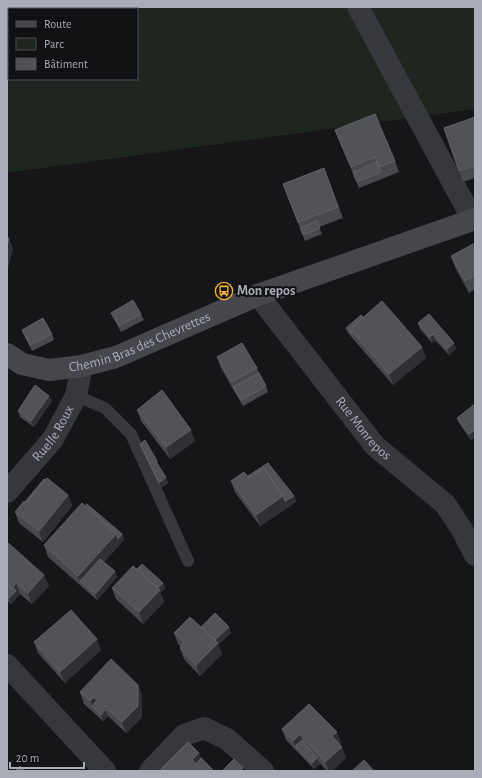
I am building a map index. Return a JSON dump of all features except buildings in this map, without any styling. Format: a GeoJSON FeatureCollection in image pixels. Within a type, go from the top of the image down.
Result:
{"type":"FeatureCollection","features":[{"type":"Feature","properties":{"kind":"main road","name":"Chemin Bras des Chevrettes"},"geometry":{"type":"LineString","coordinates":[[7,354],[22,364],[49,370],[82,366],[116,357],[258,295],[474,220]]}},
{"type":"Feature","properties":{"kind":"street"},"geometry":{"type":"LineString","coordinates":[[358,7],[474,220]]}},
{"type":"Feature","properties":{"kind":"street","name":"Rue Monrepos"},"geometry":{"type":"LineString","coordinates":[[258,295],[375,446],[445,504],[461,528],[475,555]]}},
{"type":"Feature","properties":{"kind":"street","name":"Ruelle Roux"},"geometry":{"type":"LineString","coordinates":[[7,492],[53,439],[76,396],[82,366]]}},
{"type":"Feature","properties":{"kind":"street"},"geometry":{"type":"LineString","coordinates":[[7,665],[105,771]]}},
{"type":"Feature","properties":{"kind":"street"},"geometry":{"type":"LineString","coordinates":[[150,771],[184,735],[204,728],[227,739],[263,771]]}},
{"type":"Feature","properties":{"kind":"lane"},"geometry":{"type":"LineString","coordinates":[[76,396],[105,408],[131,434],[188,561]]}},
{"type":"Feature","properties":{"kind":"green space"},"geometry":{"type":"Polygon","coordinates":[[[7,7],[475,7],[475,109],[7,173],[7,7]]]}},
{"type":"Feature","properties":{"kind":"place","name":"Mon repos"},"geometry":{"type":"Point","coordinates":[224,291]}}]}
